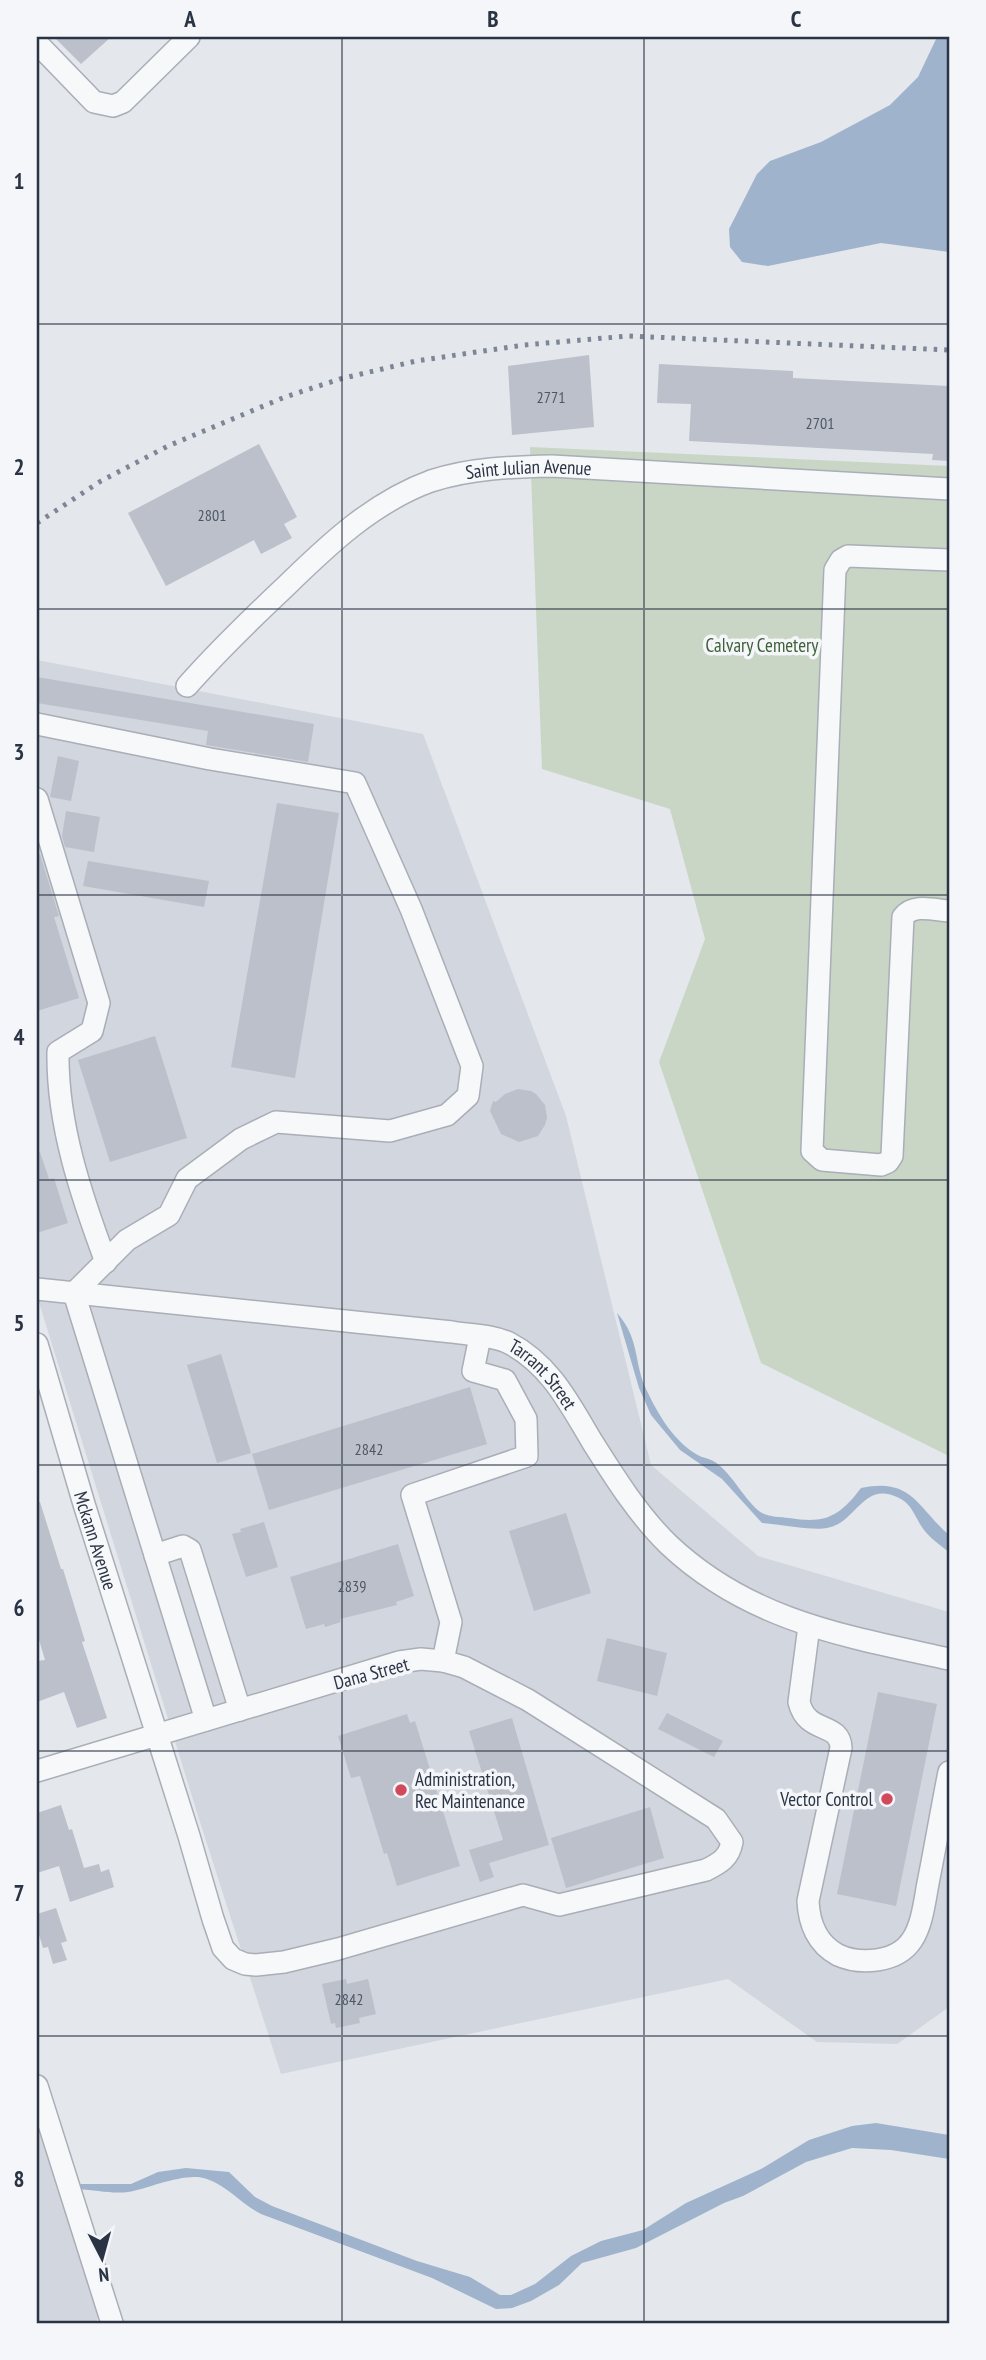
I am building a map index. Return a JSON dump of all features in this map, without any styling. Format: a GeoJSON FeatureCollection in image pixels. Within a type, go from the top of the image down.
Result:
{"type":"FeatureCollection","features":[{"type":"Feature","properties":{"kind":"street"},"geometry":{"type":"LineString","coordinates":[[37,43],[94,102],[113,106],[123,102],[189,37]]}},
{"type":"Feature","properties":{"kind":"street","name":"Saint Julian Avenue"},"geometry":{"type":"LineString","coordinates":[[187,686],[221,648],[337,537],[402,494],[463,472],[497,467],[552,466],[949,489]]}},
{"type":"Feature","properties":{"kind":"street"},"geometry":{"type":"LineString","coordinates":[[949,560],[848,556],[841,559],[835,570],[812,1152],[822,1160],[881,1165],[888,1162],[891,1156],[903,917],[914,908],[949,911]]}},
{"type":"Feature","properties":{"kind":"street"},"geometry":{"type":"LineString","coordinates":[[37,724],[209,759],[355,783],[411,909],[472,1066],[468,1096],[447,1115],[390,1131],[276,1122],[241,1139],[187,1179],[169,1215],[127,1240],[74,1293],[206,1720]]}},
{"type":"Feature","properties":{"kind":"street"},"geometry":{"type":"LineString","coordinates":[[37,799],[99,1003],[92,1031],[58,1052],[57,1086],[68,1140],[106,1262]]}},
{"type":"Feature","properties":{"kind":"street","name":"Tarrant Street"},"geometry":{"type":"LineString","coordinates":[[37,1289],[452,1332],[506,1342],[545,1370],[562,1390],[594,1445],[643,1517],[690,1563],[729,1590],[772,1612],[809,1626],[949,1659]]}},
{"type":"Feature","properties":{"kind":"street"},"geometry":{"type":"LineString","coordinates":[[443,1661],[451,1622],[412,1495],[527,1456],[526,1419],[505,1380],[473,1371],[480,1337]]}},
{"type":"Feature","properties":{"kind":"street","name":"Mckann Avenue"},"geometry":{"type":"LineString","coordinates":[[37,1344],[155,1735],[223,1948],[233,1959],[245,1964],[284,1962],[523,1895],[559,1905],[706,1870],[721,1863],[730,1852],[732,1842],[716,1819]]}},
{"type":"Feature","properties":{"kind":"street"},"geometry":{"type":"LineString","coordinates":[[155,1555],[183,1546],[190,1550],[240,1710]]}},
{"type":"Feature","properties":{"kind":"street"},"geometry":{"type":"LineString","coordinates":[[809,1626],[799,1702],[801,1712],[806,1719],[836,1733],[841,1740],[808,1901],[808,1916],[813,1930],[833,1952],[847,1959],[879,1960],[895,1954],[913,1940],[924,1906],[949,1772]]}},
{"type":"Feature","properties":{"kind":"street","name":"Dana Street"},"geometry":{"type":"LineString","coordinates":[[37,1771],[399,1662],[421,1659],[464,1667],[528,1699],[716,1819]]}},
{"type":"Feature","properties":{"kind":"street"},"geometry":{"type":"LineString","coordinates":[[37,2086],[112,2323]]}},
{"type":"Feature","properties":{"kind":"shaded area"},"geometry":{"type":"Polygon","coordinates":[[[37,660],[423,734],[566,1116],[651,1465],[758,1556],[949,1612],[949,2007],[897,2044],[817,2042],[728,1979],[281,2074],[37,1296],[37,660]]]}},
{"type":"Feature","properties":{"kind":"shaded area"},"geometry":{"type":"Polygon","coordinates":[[[37,2115],[100,2316],[95,2323],[37,2323],[37,2115]]]}},
{"type":"Feature","properties":{"kind":"green space","name":"Calvary Cemetery"},"geometry":{"type":"Polygon","coordinates":[[[530,447],[949,466],[949,1456],[761,1363],[659,1062],[705,939],[670,809],[542,769],[530,447]]]}},
{"type":"Feature","properties":{"kind":"water"},"geometry":{"type":"Polygon","coordinates":[[[937,37],[949,37],[949,252],[881,243],[768,266],[742,262],[730,247],[729,229],[757,174],[770,161],[821,142],[890,105],[918,77],[937,37]]]}},
{"type":"Feature","properties":{"kind":"water"},"geometry":{"type":"Polygon","coordinates":[[[617,1313],[630,1333],[647,1391],[667,1426],[688,1448],[721,1467],[762,1513],[802,1520],[822,1519],[846,1506],[861,1488],[892,1487],[912,1497],[949,1535],[949,1552],[926,1533],[907,1503],[885,1494],[868,1498],[837,1525],[827,1528],[762,1523],[722,1479],[680,1450],[651,1415],[639,1388],[617,1313]]]}},
{"type":"Feature","properties":{"kind":"water"},"geometry":{"type":"Polygon","coordinates":[[[876,2123],[949,2135],[949,2159],[891,2150],[852,2148],[806,2162],[636,2248],[582,2263],[559,2285],[512,2308],[496,2309],[432,2278],[261,2214],[222,2186],[207,2179],[189,2177],[122,2192],[79,2189],[78,2184],[131,2184],[158,2172],[186,2168],[229,2172],[255,2197],[272,2206],[417,2261],[470,2277],[500,2295],[511,2295],[535,2284],[571,2256],[601,2241],[643,2230],[686,2203],[761,2169],[809,2140],[852,2126],[876,2123]]]}},
{"type":"Feature","properties":{"kind":"building"},"geometry":{"type":"Polygon","coordinates":[[[54,37],[111,37],[81,64],[54,37]]]}},
{"type":"Feature","properties":{"kind":"building"},"geometry":{"type":"Polygon","coordinates":[[[589,355],[594,427],[512,435],[508,366],[589,355]]]}},
{"type":"Feature","properties":{"kind":"building"},"geometry":{"type":"Polygon","coordinates":[[[659,364],[793,371],[793,378],[949,386],[949,461],[932,460],[933,454],[689,441],[691,404],[657,403],[659,364]]]}},
{"type":"Feature","properties":{"kind":"building"},"geometry":{"type":"Polygon","coordinates":[[[259,444],[297,517],[284,524],[292,538],[261,554],[254,540],[166,586],[128,513],[259,444]]]}},
{"type":"Feature","properties":{"kind":"building"},"geometry":{"type":"Polygon","coordinates":[[[37,677],[314,724],[308,762],[206,745],[208,731],[37,703],[37,677]]]}},
{"type":"Feature","properties":{"kind":"building"},"geometry":{"type":"Polygon","coordinates":[[[58,756],[79,761],[71,801],[50,797],[58,756]]]}},
{"type":"Feature","properties":{"kind":"building"},"geometry":{"type":"Polygon","coordinates":[[[277,803],[339,813],[295,1078],[231,1067],[277,803]]]}},
{"type":"Feature","properties":{"kind":"building"},"geometry":{"type":"Polygon","coordinates":[[[66,811],[100,817],[94,852],[65,847],[62,836],[66,811]]]}},
{"type":"Feature","properties":{"kind":"building"},"geometry":{"type":"Polygon","coordinates":[[[40,854],[59,916],[54,917],[79,998],[37,1011],[37,855],[40,854]]]}},
{"type":"Feature","properties":{"kind":"building"},"geometry":{"type":"Polygon","coordinates":[[[88,861],[209,881],[204,907],[83,886],[88,861]]]}},
{"type":"Feature","properties":{"kind":"building"},"geometry":{"type":"Polygon","coordinates":[[[155,1036],[187,1138],[110,1162],[78,1060],[155,1036]]]}},
{"type":"Feature","properties":{"kind":"building"},"geometry":{"type":"Polygon","coordinates":[[[518,1089],[536,1094],[545,1105],[547,1118],[538,1136],[519,1142],[501,1134],[490,1111],[493,1101],[496,1102],[505,1094],[518,1089]]]}},
{"type":"Feature","properties":{"kind":"building"},"geometry":{"type":"Polygon","coordinates":[[[40,1152],[49,1179],[54,1178],[68,1223],[37,1233],[37,1153],[40,1152]]]}},
{"type":"Feature","properties":{"kind":"building"},"geometry":{"type":"Polygon","coordinates":[[[221,1354],[251,1453],[217,1463],[187,1365],[221,1354]]]}},
{"type":"Feature","properties":{"kind":"building"},"geometry":{"type":"Polygon","coordinates":[[[470,1387],[487,1444],[269,1510],[252,1454],[470,1387]]]}},
{"type":"Feature","properties":{"kind":"building"},"geometry":{"type":"Polygon","coordinates":[[[37,1502],[40,1502],[63,1569],[85,1641],[82,1642],[107,1718],[77,1728],[64,1692],[37,1702],[37,1661],[45,1660],[37,1633],[37,1502]]]}},
{"type":"Feature","properties":{"kind":"building"},"geometry":{"type":"Polygon","coordinates":[[[566,1513],[591,1593],[534,1611],[509,1531],[566,1513]]]}},
{"type":"Feature","properties":{"kind":"building"},"geometry":{"type":"Polygon","coordinates":[[[264,1522],[278,1567],[246,1577],[232,1534],[264,1522]]]}},
{"type":"Feature","properties":{"kind":"building"},"geometry":{"type":"Polygon","coordinates":[[[398,1544],[414,1596],[396,1602],[397,1605],[340,1619],[341,1622],[325,1627],[324,1624],[306,1629],[290,1577],[398,1544]]]}},
{"type":"Feature","properties":{"kind":"building"},"geometry":{"type":"Polygon","coordinates":[[[607,1638],[667,1653],[657,1696],[597,1681],[607,1638]]]}},
{"type":"Feature","properties":{"kind":"building","name":"Vector Control"},"geometry":{"type":"Polygon","coordinates":[[[878,1692],[937,1704],[896,1906],[837,1894],[878,1692]]]}},
{"type":"Feature","properties":{"kind":"building"},"geometry":{"type":"Polygon","coordinates":[[[667,1713],[723,1741],[714,1757],[658,1729],[667,1713]]]}},
{"type":"Feature","properties":{"kind":"building","name":"Administration, Rec Maintenance"},"geometry":{"type":"Polygon","coordinates":[[[407,1714],[410,1723],[415,1721],[460,1866],[397,1886],[387,1853],[384,1854],[360,1776],[351,1778],[338,1736],[407,1714]]]}},
{"type":"Feature","properties":{"kind":"building"},"geometry":{"type":"Polygon","coordinates":[[[512,1718],[549,1845],[489,1863],[494,1877],[480,1882],[469,1850],[503,1840],[469,1731],[512,1718]]]}},
{"type":"Feature","properties":{"kind":"building"},"geometry":{"type":"Polygon","coordinates":[[[61,1805],[69,1830],[72,1829],[84,1868],[99,1864],[101,1872],[109,1869],[114,1887],[70,1902],[59,1866],[37,1873],[37,1813],[61,1805]]]}},
{"type":"Feature","properties":{"kind":"building"},"geometry":{"type":"Polygon","coordinates":[[[650,1807],[664,1858],[566,1888],[551,1838],[650,1807]]]}},
{"type":"Feature","properties":{"kind":"building"},"geometry":{"type":"Polygon","coordinates":[[[56,1908],[67,1941],[61,1943],[67,1960],[53,1964],[48,1947],[43,1948],[37,1928],[37,1914],[56,1908]]]}},
{"type":"Feature","properties":{"kind":"building"},"geometry":{"type":"Polygon","coordinates":[[[346,1979],[347,1984],[368,1979],[376,2014],[359,2018],[360,2023],[336,2028],[335,2023],[331,2024],[322,1984],[346,1979]]]}},
{"type":"Feature","properties":{"kind":"railway"},"geometry":{"type":"LineString","coordinates":[[37,523],[101,481],[168,446],[285,397],[340,379],[416,361],[524,345],[628,336],[949,350]]}},
{"type":"Feature","properties":{"kind":"place","name":"Administration, Rec Maintenance"},"geometry":{"type":"Point","coordinates":[401,1790]}},
{"type":"Feature","properties":{"kind":"place","name":"Vector Control"},"geometry":{"type":"Point","coordinates":[887,1799]}}]}
